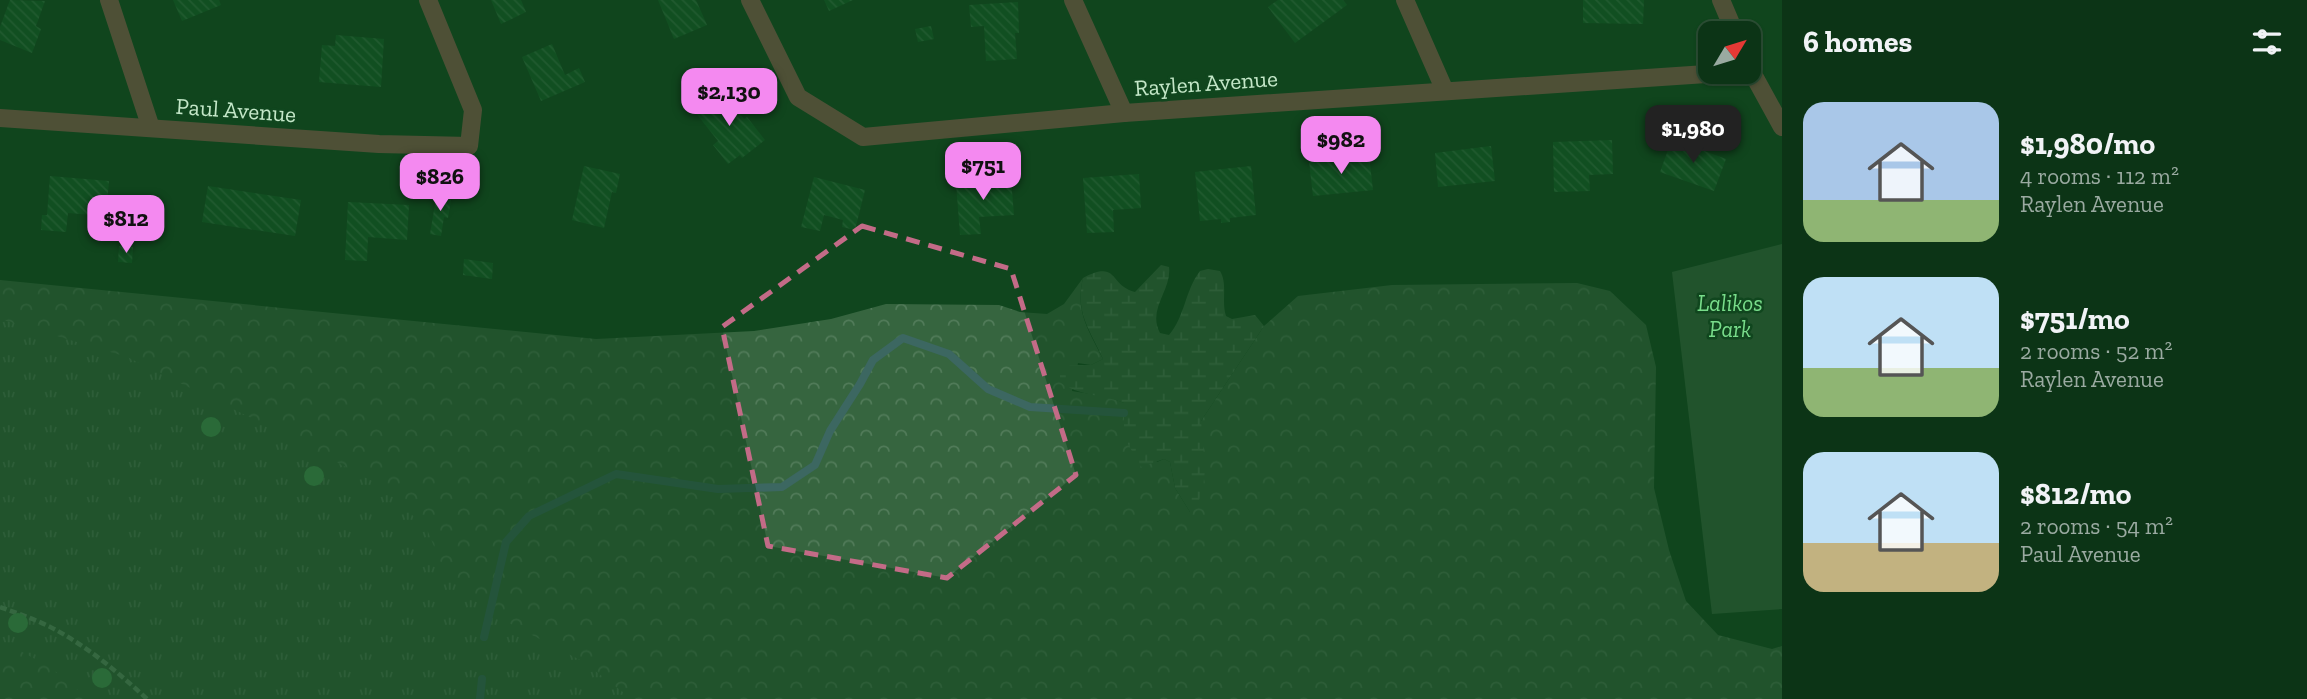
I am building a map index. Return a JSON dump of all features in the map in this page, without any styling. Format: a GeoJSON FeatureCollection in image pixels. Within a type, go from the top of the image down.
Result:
{"type":"FeatureCollection","features":[{"type":"Feature","properties":{"kind":"street"},"geometry":{"type":"LineString","coordinates":[[110,0],[150,128]]}},
{"type":"Feature","properties":{"kind":"street","name":"Paul Avenue"},"geometry":{"type":"LineString","coordinates":[[0,118],[379,144],[469,146],[473,110],[428,0]]}},
{"type":"Feature","properties":{"kind":"street","name":"Raylen Avenue"},"geometry":{"type":"LineString","coordinates":[[750,0],[798,97],[863,137],[1124,113],[1698,73]]}},
{"type":"Feature","properties":{"kind":"street"},"geometry":{"type":"LineString","coordinates":[[1073,0],[1124,113]]}},
{"type":"Feature","properties":{"kind":"street"},"geometry":{"type":"LineString","coordinates":[[1405,0],[1445,91]]}},
{"type":"Feature","properties":{"kind":"street"},"geometry":{"type":"LineString","coordinates":[[1721,0],[1730,21]]}},
{"type":"Feature","properties":{"kind":"street"},"geometry":{"type":"LineString","coordinates":[[1755,84],[1782,127]]}},
{"type":"Feature","properties":{"kind":"path"},"geometry":{"type":"LineString","coordinates":[[0,607],[55,629],[122,676],[147,699]]}},
{"type":"Feature","properties":{"kind":"highlighted area"},"geometry":{"type":"Polygon","coordinates":[[[862,226],[1011,269],[1076,475],[947,578],[768,546],[722,327],[862,226]]]}},
{"type":"Feature","properties":{"kind":"green space","name":"Lalikos Park"},"geometry":{"type":"Polygon","coordinates":[[[1782,244],[1782,609],[1712,614],[1672,272],[1782,244]]]}},
{"type":"Feature","properties":{"kind":"green space"},"geometry":{"type":"Polygon","coordinates":[[[1161,265],[1169,267],[1169,275],[1156,316],[1160,333],[1169,335],[1195,278],[1200,271],[1208,269],[1220,271],[1222,276],[1226,316],[1232,319],[1255,315],[1264,326],[1201,421],[1205,470],[1203,488],[1198,503],[1190,512],[1175,488],[1170,462],[1164,459],[1141,467],[1128,444],[1124,429],[1124,403],[1074,390],[1060,382],[1060,371],[1067,365],[1091,365],[1103,359],[1082,311],[1083,278],[1103,271],[1108,272],[1121,285],[1135,292],[1161,265]]]}},
{"type":"Feature","properties":{"kind":"green space"},"geometry":{"type":"Polygon","coordinates":[[[1083,278],[1081,301],[1084,320],[1103,359],[1091,365],[1078,363],[1072,391],[1109,397],[1124,403],[1124,413],[1157,462],[1164,459],[1170,462],[1175,488],[1190,512],[1201,421],[1264,326],[1298,296],[1392,285],[1577,283],[1610,291],[1646,325],[1656,367],[1654,488],[1669,550],[1686,601],[1718,635],[1772,649],[1782,646],[1782,699],[632,699],[582,661],[505,621],[472,598],[443,568],[428,532],[389,490],[272,428],[127,357],[0,319],[0,280],[596,339],[754,331],[831,319],[886,304],[999,305],[1020,312],[1047,314],[1064,304],[1083,278]]]}},
{"type":"Feature","properties":{"kind":"green space"},"geometry":{"type":"Polygon","coordinates":[[[0,280],[824,699],[0,699],[0,280]]]}},
{"type":"Feature","properties":{"kind":"green space"},"geometry":{"type":"Polygon","coordinates":[[[0,640],[48,666],[89,699],[0,699],[0,640]]]}},
{"type":"Feature","properties":{"kind":"building"},"geometry":{"type":"Polygon","coordinates":[[[10,0],[45,1],[36,26],[41,29],[32,53],[0,40],[0,27],[10,0]]]}},
{"type":"Feature","properties":{"kind":"building"},"geometry":{"type":"Polygon","coordinates":[[[173,0],[219,0],[221,5],[182,21],[173,0]]]}},
{"type":"Feature","properties":{"kind":"building"},"geometry":{"type":"Polygon","coordinates":[[[491,0],[521,0],[526,12],[501,24],[491,0]]]}},
{"type":"Feature","properties":{"kind":"building"},"geometry":{"type":"Polygon","coordinates":[[[658,0],[696,0],[707,25],[674,39],[658,0]]]}},
{"type":"Feature","properties":{"kind":"building"},"geometry":{"type":"Polygon","coordinates":[[[824,0],[853,0],[829,11],[824,0]]]}},
{"type":"Feature","properties":{"kind":"building"},"geometry":{"type":"Polygon","coordinates":[[[1278,0],[1343,0],[1347,5],[1295,43],[1268,7],[1278,0]]]}},
{"type":"Feature","properties":{"kind":"building"},"geometry":{"type":"Polygon","coordinates":[[[1583,0],[1644,0],[1643,24],[1583,23],[1583,0]]]}},
{"type":"Feature","properties":{"kind":"building"},"geometry":{"type":"Polygon","coordinates":[[[1018,2],[1019,33],[1015,33],[1017,59],[986,61],[984,26],[971,27],[969,5],[1018,2]]]}},
{"type":"Feature","properties":{"kind":"building"},"geometry":{"type":"Polygon","coordinates":[[[931,26],[934,39],[918,42],[915,29],[931,26]]]}},
{"type":"Feature","properties":{"kind":"building"},"geometry":{"type":"Polygon","coordinates":[[[336,35],[384,39],[381,87],[319,82],[322,45],[335,46],[336,35]]]}},
{"type":"Feature","properties":{"kind":"building"},"geometry":{"type":"Polygon","coordinates":[[[552,44],[565,75],[579,68],[585,82],[541,101],[522,57],[552,44]]]}},
{"type":"Feature","properties":{"kind":"building"},"geometry":{"type":"Polygon","coordinates":[[[722,90],[744,119],[747,117],[765,140],[742,158],[740,155],[728,164],[713,145],[718,141],[695,112],[722,90]]]}},
{"type":"Feature","properties":{"kind":"building"},"geometry":{"type":"Polygon","coordinates":[[[1672,139],[1726,159],[1714,191],[1660,172],[1672,139]]]}},
{"type":"Feature","properties":{"kind":"building"},"geometry":{"type":"Polygon","coordinates":[[[1612,140],[1613,174],[1589,175],[1590,191],[1554,192],[1553,142],[1612,140]]]}},
{"type":"Feature","properties":{"kind":"building"},"geometry":{"type":"Polygon","coordinates":[[[1491,146],[1495,181],[1438,187],[1435,153],[1491,146]]]}},
{"type":"Feature","properties":{"kind":"building"},"geometry":{"type":"Polygon","coordinates":[[[1369,156],[1373,190],[1313,196],[1309,162],[1369,156]]]}},
{"type":"Feature","properties":{"kind":"building"},"geometry":{"type":"Polygon","coordinates":[[[584,166],[620,174],[616,193],[612,192],[604,228],[572,220],[584,166]]]}},
{"type":"Feature","properties":{"kind":"building"},"geometry":{"type":"Polygon","coordinates":[[[1251,166],[1256,215],[1230,218],[1230,222],[1221,223],[1221,219],[1200,221],[1195,172],[1251,166]]]}},
{"type":"Feature","properties":{"kind":"building"},"geometry":{"type":"Polygon","coordinates":[[[1139,174],[1141,208],[1113,210],[1114,232],[1087,233],[1083,178],[1139,174]]]}},
{"type":"Feature","properties":{"kind":"building"},"geometry":{"type":"Polygon","coordinates":[[[50,176],[109,181],[106,216],[68,213],[66,232],[41,230],[42,215],[47,215],[50,176]]]}},
{"type":"Feature","properties":{"kind":"building"},"geometry":{"type":"Polygon","coordinates":[[[982,176],[983,181],[1011,179],[1014,215],[979,217],[981,234],[960,235],[956,183],[974,181],[974,177],[982,176]]]}},
{"type":"Feature","properties":{"kind":"building"},"geometry":{"type":"Polygon","coordinates":[[[814,177],[865,190],[855,230],[842,227],[843,220],[824,215],[820,231],[801,227],[814,177]]]}},
{"type":"Feature","properties":{"kind":"building"},"geometry":{"type":"Polygon","coordinates":[[[208,186],[301,200],[295,236],[202,222],[208,186]]]}},
{"type":"Feature","properties":{"kind":"building"},"geometry":{"type":"Polygon","coordinates":[[[437,192],[448,194],[447,199],[451,200],[448,218],[444,217],[441,236],[430,234],[437,192]]]}},
{"type":"Feature","properties":{"kind":"building"},"geometry":{"type":"Polygon","coordinates":[[[348,202],[409,205],[407,240],[368,237],[367,261],[345,260],[348,202]]]}},
{"type":"Feature","properties":{"kind":"building"},"geometry":{"type":"Polygon","coordinates":[[[119,246],[133,247],[132,263],[118,262],[119,246]]]}},
{"type":"Feature","properties":{"kind":"building"},"geometry":{"type":"Polygon","coordinates":[[[464,259],[493,263],[492,279],[463,275],[464,259]]]}},
{"type":"Feature","properties":{"kind":"waterway"},"geometry":{"type":"LineString","coordinates":[[484,637],[506,542],[529,516],[616,474],[718,489],[782,487],[815,465],[830,431],[873,360],[903,338],[949,354],[988,389],[1030,407],[1124,413]]}},
{"type":"Feature","properties":{"kind":"waterway"},"geometry":{"type":"LineString","coordinates":[[480,699],[482,679]]}}]}
